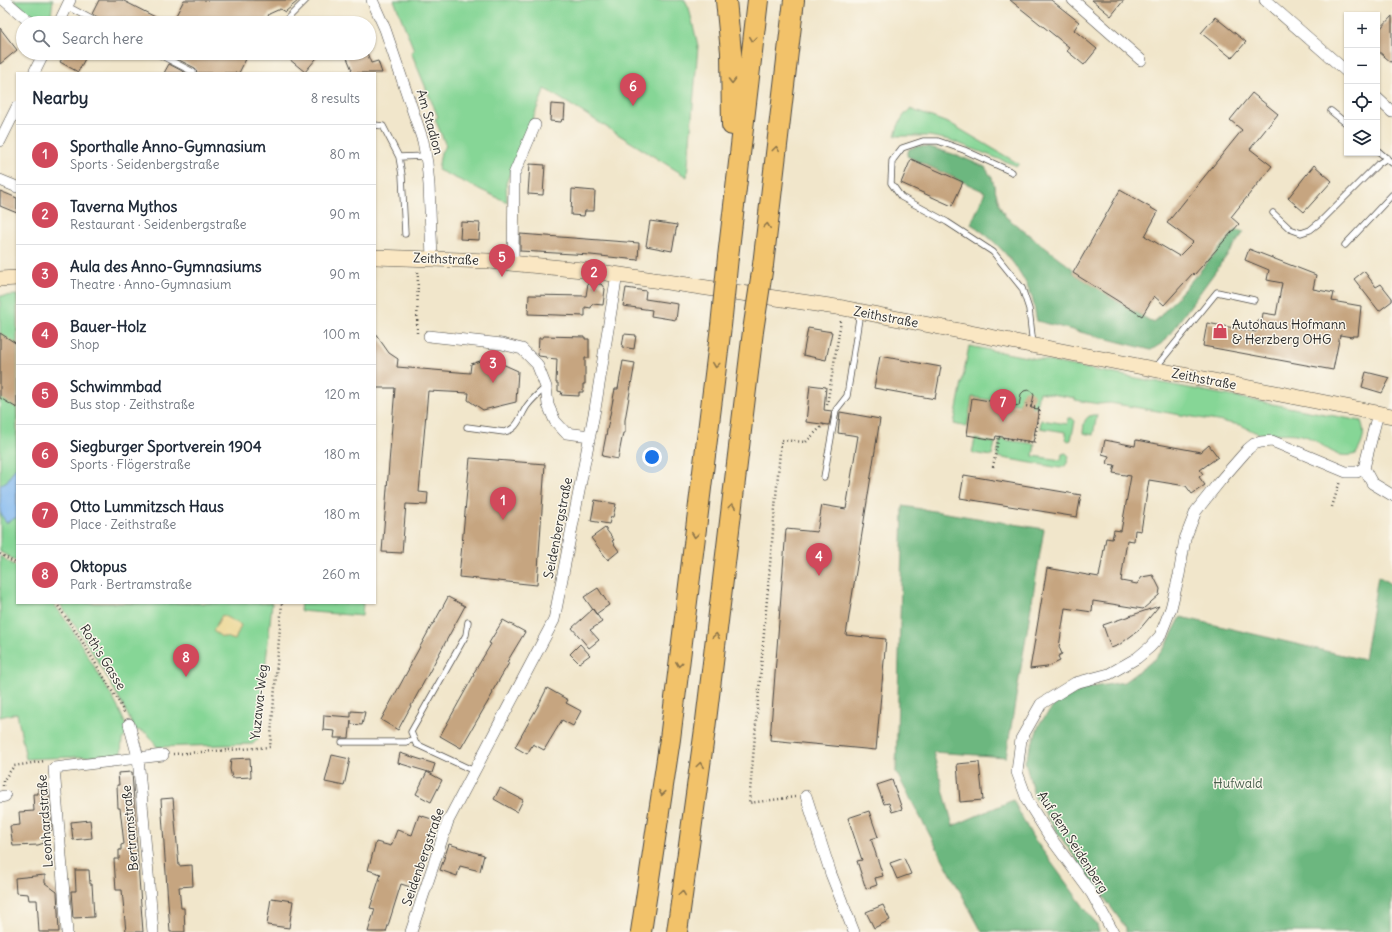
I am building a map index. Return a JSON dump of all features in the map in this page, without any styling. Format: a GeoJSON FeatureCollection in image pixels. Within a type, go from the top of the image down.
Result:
{"type":"FeatureCollection","features":[{"type":"Feature","properties":{"kind":"highway"},"geometry":{"type":"LineString","coordinates":[[726,0],[731,52],[732,124],[729,153],[732,215]]}},
{"type":"Feature","properties":{"kind":"highway"},"geometry":{"type":"LineString","coordinates":[[641,932],[670,739],[721,326],[732,215],[758,0]]}},
{"type":"Feature","properties":{"kind":"highway"},"geometry":{"type":"LineString","coordinates":[[677,932],[706,721],[753,331],[763,265],[794,0]]}},
{"type":"Feature","properties":{"kind":"street"},"geometry":{"type":"LineString","coordinates":[[4,0],[23,16]]}},
{"type":"Feature","properties":{"kind":"street","name":"Am Stadion"},"geometry":{"type":"LineString","coordinates":[[372,0],[385,29],[423,141],[429,185],[432,258]]}},
{"type":"Feature","properties":{"kind":"street"},"geometry":{"type":"LineString","coordinates":[[1073,0],[1141,60]]}},
{"type":"Feature","properties":{"kind":"street"},"geometry":{"type":"LineString","coordinates":[[1265,0],[1344,69]]}},
{"type":"Feature","properties":{"kind":"street"},"geometry":{"type":"LineString","coordinates":[[62,16],[68,3]]}},
{"type":"Feature","properties":{"kind":"street"},"geometry":{"type":"LineString","coordinates":[[34,72],[40,60]]}},
{"type":"Feature","properties":{"kind":"street"},"geometry":{"type":"LineString","coordinates":[[1380,101],[1392,112]]}},
{"type":"Feature","properties":{"kind":"street"},"geometry":{"type":"LineString","coordinates":[[0,141],[16,109]]}},
{"type":"Feature","properties":{"kind":"street"},"geometry":{"type":"LineString","coordinates":[[513,262],[514,174],[536,125]]}},
{"type":"Feature","properties":{"kind":"street"},"geometry":{"type":"LineString","coordinates":[[0,180],[16,187]]}},
{"type":"Feature","properties":{"kind":"street","name":"Zeithstraße"},"geometry":{"type":"LineString","coordinates":[[376,258],[432,258],[513,262],[617,274],[843,308],[1385,414]]}},
{"type":"Feature","properties":{"kind":"street","name":"Seidenbergstraße"},"geometry":{"type":"LineString","coordinates":[[411,932],[448,821],[554,620],[590,436],[617,274]]}},
{"type":"Feature","properties":{"kind":"street"},"geometry":{"type":"LineString","coordinates":[[0,279],[16,278]]}},
{"type":"Feature","properties":{"kind":"street"},"geometry":{"type":"LineString","coordinates":[[429,336],[505,344],[522,349],[537,364],[546,387],[548,404],[555,421],[566,432],[590,436]]}},
{"type":"Feature","properties":{"kind":"street"},"geometry":{"type":"LineString","coordinates":[[1385,414],[1364,468],[1372,483],[1392,494]]}},
{"type":"Feature","properties":{"kind":"street","name":"Auf dem Seidenberg"},"geometry":{"type":"LineString","coordinates":[[1113,932],[1092,894],[1050,837],[1028,802],[1017,772],[1021,739],[1041,704],[1075,683],[1109,674],[1137,658],[1160,636],[1171,608],[1179,575],[1185,539],[1196,511],[1220,481],[1254,444],[1272,441],[1346,472],[1357,472],[1364,468]]}},
{"type":"Feature","properties":{"kind":"street","name":"Bertramstraße"},"geometry":{"type":"LineString","coordinates":[[129,724],[138,757],[153,932]]}},
{"type":"Feature","properties":{"kind":"street"},"geometry":{"type":"LineString","coordinates":[[138,757],[163,755]]}},
{"type":"Feature","properties":{"kind":"street","name":"Leonhardstraße"},"geometry":{"type":"LineString","coordinates":[[68,932],[54,768],[138,757]]}},
{"type":"Feature","properties":{"kind":"street"},"geometry":{"type":"LineString","coordinates":[[806,796],[831,874],[854,932]]}},
{"type":"Feature","properties":{"kind":"lane"},"geometry":{"type":"LineString","coordinates":[[290,16],[306,0]]}},
{"type":"Feature","properties":{"kind":"lane"},"geometry":{"type":"LineString","coordinates":[[68,3],[88,16]]}},
{"type":"Feature","properties":{"kind":"lane"},"geometry":{"type":"LineString","coordinates":[[170,60],[193,72]]}},
{"type":"Feature","properties":{"kind":"lane"},"geometry":{"type":"LineString","coordinates":[[1331,110],[1344,121]]}},
{"type":"Feature","properties":{"kind":"lane"},"geometry":{"type":"LineString","coordinates":[[376,126],[383,126],[398,158],[402,175],[405,234]]}},
{"type":"Feature","properties":{"kind":"lane"},"geometry":{"type":"LineString","coordinates":[[1012,172],[964,150],[938,141],[923,141],[902,148],[892,161],[891,183],[901,197],[947,222],[993,252],[1022,288],[1029,309],[1033,345]]}},
{"type":"Feature","properties":{"kind":"lane"},"geometry":{"type":"LineString","coordinates":[[1380,153],[1392,163]]}},
{"type":"Feature","properties":{"kind":"lane"},"geometry":{"type":"LineString","coordinates":[[398,158],[426,156]]}},
{"type":"Feature","properties":{"kind":"lane"},"geometry":{"type":"LineString","coordinates":[[1273,213],[1290,229],[1300,233],[1310,230],[1386,158]]}},
{"type":"Feature","properties":{"kind":"lane"},"geometry":{"type":"LineString","coordinates":[[1345,245],[1392,195]]}},
{"type":"Feature","properties":{"kind":"lane"},"geometry":{"type":"LineString","coordinates":[[1154,369],[1217,292],[1254,300]]}},
{"type":"Feature","properties":{"kind":"lane"},"geometry":{"type":"LineString","coordinates":[[824,477],[836,410],[847,396],[860,312]]}},
{"type":"Feature","properties":{"kind":"lane"},"geometry":{"type":"LineString","coordinates":[[468,427],[504,432],[510,431],[516,426],[527,406],[546,387]]}},
{"type":"Feature","properties":{"kind":"lane"},"geometry":{"type":"LineString","coordinates":[[468,622],[466,635],[411,732],[416,744],[474,771]]}},
{"type":"Feature","properties":{"kind":"lane"},"geometry":{"type":"LineString","coordinates":[[342,742],[406,742],[414,739]]}},
{"type":"Feature","properties":{"kind":"path"},"geometry":{"type":"LineString","coordinates":[[418,269],[417,335],[429,336]]}},
{"type":"Feature","properties":{"kind":"path"},"geometry":{"type":"LineString","coordinates":[[827,409],[843,308]]}},
{"type":"Feature","properties":{"kind":"path"},"geometry":{"type":"LineString","coordinates":[[993,467],[999,437],[1034,443],[1040,407],[1026,406],[1026,403]]}},
{"type":"Feature","properties":{"kind":"path"},"geometry":{"type":"LineString","coordinates":[[806,796],[749,803],[781,440],[806,442],[824,423]]}},
{"type":"Feature","properties":{"kind":"path"},"geometry":{"type":"LineString","coordinates":[[1332,507],[1339,483]]}},
{"type":"Feature","properties":{"kind":"path"},"geometry":{"type":"LineString","coordinates":[[0,554],[16,563]]}},
{"type":"Feature","properties":{"kind":"path","name":"Roth's Gasse"},"geometry":{"type":"LineString","coordinates":[[57,604],[82,641],[120,704],[129,724]]}},
{"type":"Feature","properties":{"kind":"path","name":"Yuzawa-Weg"},"geometry":{"type":"LineString","coordinates":[[163,755],[270,747],[282,604]]}},
{"type":"Feature","properties":{"kind":"path"},"geometry":{"type":"LineString","coordinates":[[2,797],[3,781],[14,766],[51,760],[54,768]]}},
{"type":"Feature","properties":{"kind":"green space"},"geometry":{"type":"Polygon","coordinates":[[[13,0],[53,0],[51,16],[32,16],[13,0]]]}},
{"type":"Feature","properties":{"kind":"green space"},"geometry":{"type":"Polygon","coordinates":[[[394,0],[685,0],[689,8],[698,46],[687,177],[545,89],[506,183],[507,202],[438,170],[441,152],[446,146],[435,119],[438,117],[411,52],[414,50],[394,0]]]}},
{"type":"Feature","properties":{"kind":"green space"},"geometry":{"type":"Polygon","coordinates":[[[910,109],[953,125],[1019,164],[1017,166],[950,140],[929,136],[895,136],[900,121],[910,109]]]}},
{"type":"Feature","properties":{"kind":"green space"},"geometry":{"type":"Polygon","coordinates":[[[917,146],[930,147],[959,156],[985,167],[992,178],[1000,207],[1006,217],[1073,269],[1073,273],[1154,323],[1236,230],[1244,232],[1164,342],[1151,350],[1037,321],[1032,297],[1015,265],[990,238],[971,224],[985,192],[907,156],[909,149],[917,146]]]}},
{"type":"Feature","properties":{"kind":"green space"},"geometry":{"type":"Polygon","coordinates":[[[16,295],[16,560],[0,552],[0,296],[16,295]]]}},
{"type":"Feature","properties":{"kind":"green space"},"geometry":{"type":"Polygon","coordinates":[[[969,346],[1361,421],[1363,425],[1363,438],[1356,454],[1341,455],[1305,436],[1288,433],[1261,434],[1241,425],[1110,403],[1099,404],[1039,392],[1036,407],[972,397],[967,427],[954,424],[969,346]]]}},
{"type":"Feature","properties":{"kind":"green space"},"geometry":{"type":"Polygon","coordinates":[[[1092,415],[1097,415],[1093,435],[1083,433],[1085,420],[1092,415]]]}},
{"type":"Feature","properties":{"kind":"green space"},"geometry":{"type":"Polygon","coordinates":[[[1069,418],[1072,418],[1075,421],[1071,440],[1068,441],[1066,439],[1066,432],[1040,428],[1041,420],[1067,424],[1069,418]]]}},
{"type":"Feature","properties":{"kind":"green space"},"geometry":{"type":"Polygon","coordinates":[[[975,439],[995,443],[992,456],[972,453],[975,439]]]}},
{"type":"Feature","properties":{"kind":"green space"},"geometry":{"type":"Polygon","coordinates":[[[1000,439],[1035,444],[1033,456],[1061,460],[1062,454],[1066,453],[1069,456],[1067,463],[1065,466],[1060,468],[997,457],[1000,439]]]}},
{"type":"Feature","properties":{"kind":"green space"},"geometry":{"type":"Polygon","coordinates":[[[903,506],[1044,529],[1006,757],[933,752],[953,826],[1013,800],[1032,836],[1097,925],[1099,932],[982,932],[896,772],[903,506]]]}},
{"type":"Feature","properties":{"kind":"green space"},"geometry":{"type":"Polygon","coordinates":[[[0,556],[16,566],[16,604],[54,604],[64,618],[122,715],[128,732],[122,740],[121,755],[26,759],[17,713],[0,717],[0,556]]]}},
{"type":"Feature","properties":{"kind":"green space","name":"Hufwald"},"geometry":{"type":"Polygon","coordinates":[[[1378,576],[1392,585],[1392,932],[1126,932],[1126,928],[1059,835],[1034,796],[1025,761],[1040,723],[1056,703],[1086,688],[1124,682],[1155,659],[1165,647],[1181,617],[1364,660],[1378,576]]]}},
{"type":"Feature","properties":{"kind":"green space"},"geometry":{"type":"Polygon","coordinates":[[[60,604],[272,604],[258,739],[253,744],[157,747],[151,737],[146,733],[135,730],[100,665],[60,604]]]}},
{"type":"Feature","properties":{"kind":"green space"},"geometry":{"type":"Polygon","coordinates":[[[301,604],[363,604],[362,616],[300,611],[301,604]]]}},
{"type":"Feature","properties":{"kind":"sand"},"geometry":{"type":"Polygon","coordinates":[[[222,615],[241,625],[235,640],[222,637],[213,631],[222,615]]]}},
{"type":"Feature","properties":{"kind":"water"},"geometry":{"type":"Polygon","coordinates":[[[16,467],[16,518],[6,523],[0,512],[0,485],[7,481],[16,467]]]}},
{"type":"Feature","properties":{"kind":"building"},"geometry":{"type":"Polygon","coordinates":[[[99,0],[122,0],[153,16],[96,16],[92,14],[99,0]]]}},
{"type":"Feature","properties":{"kind":"building"},"geometry":{"type":"Polygon","coordinates":[[[184,0],[299,0],[285,12],[280,9],[269,14],[268,16],[176,16],[184,0]]]}},
{"type":"Feature","properties":{"kind":"building"},"geometry":{"type":"Polygon","coordinates":[[[1010,0],[1051,0],[1079,22],[1074,30],[1097,49],[1084,65],[1067,51],[1069,47],[1010,0]]]}},
{"type":"Feature","properties":{"kind":"building"},"geometry":{"type":"Polygon","coordinates":[[[1092,0],[1124,0],[1111,16],[1092,0]]]}},
{"type":"Feature","properties":{"kind":"building"},"geometry":{"type":"Polygon","coordinates":[[[1392,16],[1392,63],[1380,53],[1380,29],[1392,16]]]}},
{"type":"Feature","properties":{"kind":"building"},"geometry":{"type":"Polygon","coordinates":[[[1215,17],[1246,42],[1232,58],[1201,33],[1215,17]]]}},
{"type":"Feature","properties":{"kind":"building"},"geometry":{"type":"Polygon","coordinates":[[[0,28],[16,49],[16,51],[0,64],[0,28]]]}},
{"type":"Feature","properties":{"kind":"building"},"geometry":{"type":"Polygon","coordinates":[[[61,60],[84,60],[78,72],[60,62],[61,60]]]}},
{"type":"Feature","properties":{"kind":"building"},"geometry":{"type":"Polygon","coordinates":[[[179,60],[246,60],[240,72],[197,72],[195,68],[179,60]]]}},
{"type":"Feature","properties":{"kind":"building"},"geometry":{"type":"Polygon","coordinates":[[[290,60],[315,60],[305,72],[290,60]]]}},
{"type":"Feature","properties":{"kind":"building"},"geometry":{"type":"Polygon","coordinates":[[[348,60],[370,60],[371,63],[378,61],[382,73],[348,72],[352,70],[348,60]]]}},
{"type":"Feature","properties":{"kind":"building"},"geometry":{"type":"Polygon","coordinates":[[[169,64],[184,72],[165,72],[169,64]]]}},
{"type":"Feature","properties":{"kind":"building"},"geometry":{"type":"Polygon","coordinates":[[[1252,93],[1278,114],[1250,149],[1272,166],[1231,217],[1239,224],[1194,275],[1193,273],[1164,305],[1154,296],[1142,316],[1073,273],[1120,190],[1158,212],[1145,236],[1179,256],[1193,242],[1167,223],[1242,130],[1230,120],[1252,93]]]}},
{"type":"Feature","properties":{"kind":"building"},"geometry":{"type":"Polygon","coordinates":[[[551,104],[565,105],[564,120],[562,119],[561,122],[550,121],[551,104]]]}},
{"type":"Feature","properties":{"kind":"building"},"geometry":{"type":"Polygon","coordinates":[[[911,159],[963,182],[952,206],[901,183],[911,159]]]}},
{"type":"Feature","properties":{"kind":"building"},"geometry":{"type":"Polygon","coordinates":[[[530,164],[545,165],[543,195],[528,194],[530,164]]]}},
{"type":"Feature","properties":{"kind":"building"},"geometry":{"type":"Polygon","coordinates":[[[1314,165],[1332,181],[1304,212],[1288,198],[1314,165]]]}},
{"type":"Feature","properties":{"kind":"building"},"geometry":{"type":"Polygon","coordinates":[[[572,189],[595,191],[594,211],[585,211],[584,216],[571,215],[572,189]]]}},
{"type":"Feature","properties":{"kind":"building"},"geometry":{"type":"Polygon","coordinates":[[[0,191],[16,198],[16,213],[0,206],[0,191]]]}},
{"type":"Feature","properties":{"kind":"building"},"geometry":{"type":"Polygon","coordinates":[[[650,221],[677,225],[672,251],[646,246],[650,221]]]}},
{"type":"Feature","properties":{"kind":"building"},"geometry":{"type":"Polygon","coordinates":[[[461,222],[480,223],[479,240],[460,239],[461,222]]]}},
{"type":"Feature","properties":{"kind":"building"},"geometry":{"type":"Polygon","coordinates":[[[520,234],[639,243],[638,260],[591,255],[520,251],[520,234]]]}},
{"type":"Feature","properties":{"kind":"building"},"geometry":{"type":"Polygon","coordinates":[[[1249,249],[1316,275],[1313,289],[1334,293],[1332,301],[1361,306],[1358,336],[1352,337],[1340,335],[1333,370],[1203,346],[1207,323],[1256,332],[1258,320],[1262,321],[1263,313],[1276,315],[1282,283],[1267,280],[1269,270],[1245,260],[1249,249]]]}},
{"type":"Feature","properties":{"kind":"building"},"geometry":{"type":"Polygon","coordinates":[[[1364,271],[1376,287],[1381,284],[1392,298],[1392,301],[1379,311],[1354,279],[1364,271]]]}},
{"type":"Feature","properties":{"kind":"building"},"geometry":{"type":"Polygon","coordinates":[[[588,283],[601,284],[605,289],[603,305],[592,304],[591,308],[585,307],[585,316],[528,314],[529,295],[586,296],[588,283]]]}},
{"type":"Feature","properties":{"kind":"building"},"geometry":{"type":"Polygon","coordinates":[[[626,288],[646,291],[645,299],[678,304],[676,320],[651,316],[652,310],[623,306],[626,288]]]}},
{"type":"Feature","properties":{"kind":"building"},"geometry":{"type":"Polygon","coordinates":[[[808,328],[832,332],[826,360],[803,355],[808,328]]]}},
{"type":"Feature","properties":{"kind":"building"},"geometry":{"type":"Polygon","coordinates":[[[0,333],[16,343],[16,407],[0,398],[0,333]]]}},
{"type":"Feature","properties":{"kind":"building"},"geometry":{"type":"Polygon","coordinates":[[[376,334],[389,353],[398,359],[397,367],[470,373],[471,364],[489,358],[518,371],[516,402],[483,410],[468,400],[469,393],[428,391],[419,492],[428,493],[427,505],[406,504],[402,553],[382,552],[395,388],[376,388],[376,334]]]}},
{"type":"Feature","properties":{"kind":"building"},"geometry":{"type":"Polygon","coordinates":[[[624,334],[636,335],[634,349],[622,347],[624,334]]]}},
{"type":"Feature","properties":{"kind":"building"},"geometry":{"type":"Polygon","coordinates":[[[543,336],[585,337],[585,339],[589,339],[589,358],[585,358],[585,384],[583,384],[583,392],[579,392],[579,396],[561,395],[562,392],[558,391],[558,383],[556,383],[557,359],[546,358],[538,355],[539,338],[543,338],[543,336]]]}},
{"type":"Feature","properties":{"kind":"building"},"geometry":{"type":"Polygon","coordinates":[[[880,356],[941,367],[935,399],[874,388],[880,356]]]}},
{"type":"Feature","properties":{"kind":"building"},"geometry":{"type":"Polygon","coordinates":[[[623,361],[635,363],[625,420],[625,433],[623,433],[618,459],[602,456],[615,389],[618,389],[623,361]]]}},
{"type":"Feature","properties":{"kind":"building"},"geometry":{"type":"Polygon","coordinates":[[[1366,372],[1390,378],[1382,393],[1362,387],[1366,372]]]}},
{"type":"Feature","properties":{"kind":"building"},"geometry":{"type":"Polygon","coordinates":[[[810,385],[826,387],[824,410],[832,411],[829,425],[806,422],[810,385]]]}},
{"type":"Feature","properties":{"kind":"building"},"geometry":{"type":"Polygon","coordinates":[[[1028,390],[1034,395],[1031,408],[1039,409],[1033,442],[996,436],[995,440],[967,435],[972,398],[1019,406],[1021,394],[1028,390]]]}},
{"type":"Feature","properties":{"kind":"building"},"geometry":{"type":"Polygon","coordinates":[[[840,412],[880,419],[846,635],[886,639],[876,750],[770,740],[786,529],[817,532],[822,505],[846,509],[858,436],[838,433],[840,412]]]}},
{"type":"Feature","properties":{"kind":"building"},"geometry":{"type":"Polygon","coordinates":[[[1105,440],[1135,446],[1136,440],[1201,452],[1209,445],[1218,457],[1200,470],[1203,474],[1199,477],[1205,485],[1192,494],[1186,486],[1149,480],[1141,531],[1135,530],[1134,541],[1127,540],[1121,581],[1137,584],[1142,577],[1153,575],[1160,589],[1159,595],[1143,609],[1093,601],[1092,612],[1065,608],[1059,647],[1062,654],[1058,656],[1060,661],[1047,667],[1030,669],[1047,568],[1099,577],[1106,538],[1112,539],[1114,530],[1121,531],[1131,476],[1113,473],[1115,465],[1107,464],[1109,456],[1102,454],[1105,440]]]}},
{"type":"Feature","properties":{"kind":"building"},"geometry":{"type":"Polygon","coordinates":[[[470,458],[545,464],[537,585],[459,577],[470,458]]]}},
{"type":"Feature","properties":{"kind":"building"},"geometry":{"type":"Polygon","coordinates":[[[964,475],[1081,495],[1077,517],[960,498],[964,475]]]}},
{"type":"Feature","properties":{"kind":"building"},"geometry":{"type":"Polygon","coordinates":[[[595,500],[616,504],[613,517],[611,517],[609,524],[591,521],[595,500]]]}},
{"type":"Feature","properties":{"kind":"building"},"geometry":{"type":"Polygon","coordinates":[[[605,528],[614,540],[612,541],[619,551],[608,560],[591,538],[605,528]]]}},
{"type":"Feature","properties":{"kind":"building"},"geometry":{"type":"Polygon","coordinates":[[[598,588],[609,605],[596,614],[584,597],[598,588]]]}},
{"type":"Feature","properties":{"kind":"building"},"geometry":{"type":"Polygon","coordinates":[[[448,597],[465,606],[398,730],[381,720],[448,597]]]}},
{"type":"Feature","properties":{"kind":"building"},"geometry":{"type":"Polygon","coordinates":[[[1159,606],[1139,630],[1119,645],[1111,648],[1103,625],[1159,606]]]}},
{"type":"Feature","properties":{"kind":"building"},"geometry":{"type":"Polygon","coordinates":[[[593,609],[602,622],[590,630],[599,640],[589,648],[572,628],[593,609]]]}},
{"type":"Feature","properties":{"kind":"building"},"geometry":{"type":"Polygon","coordinates":[[[503,620],[525,632],[507,662],[509,663],[492,692],[493,693],[461,748],[440,736],[491,644],[489,643],[503,620]]]}},
{"type":"Feature","properties":{"kind":"building"},"geometry":{"type":"Polygon","coordinates":[[[580,644],[590,655],[579,663],[570,654],[580,644]]]}},
{"type":"Feature","properties":{"kind":"building"},"geometry":{"type":"Polygon","coordinates":[[[547,688],[568,700],[566,703],[581,711],[573,726],[562,720],[544,750],[533,744],[527,754],[515,747],[547,688]]]}},
{"type":"Feature","properties":{"kind":"building"},"geometry":{"type":"Polygon","coordinates":[[[351,711],[365,712],[362,725],[351,724],[351,720],[349,738],[334,738],[335,731],[323,730],[324,715],[351,717],[351,711]]]}},
{"type":"Feature","properties":{"kind":"building"},"geometry":{"type":"Polygon","coordinates":[[[400,753],[435,764],[432,773],[398,763],[400,753]]]}},
{"type":"Feature","properties":{"kind":"building"},"geometry":{"type":"Polygon","coordinates":[[[332,755],[350,759],[344,786],[325,782],[332,755]]]}},
{"type":"Feature","properties":{"kind":"building"},"geometry":{"type":"Polygon","coordinates":[[[250,758],[251,777],[232,778],[230,769],[231,759],[250,758]]]}},
{"type":"Feature","properties":{"kind":"building"},"geometry":{"type":"Polygon","coordinates":[[[979,762],[983,800],[960,802],[957,764],[979,762]]]}},
{"type":"Feature","properties":{"kind":"building"},"geometry":{"type":"Polygon","coordinates":[[[132,772],[143,932],[126,932],[122,890],[116,890],[114,859],[119,859],[119,850],[121,850],[121,845],[124,844],[120,808],[118,808],[118,773],[132,772]]]}},
{"type":"Feature","properties":{"kind":"building"},"geometry":{"type":"Polygon","coordinates":[[[427,772],[442,780],[431,802],[416,794],[427,772]]]}},
{"type":"Feature","properties":{"kind":"building"},"geometry":{"type":"Polygon","coordinates":[[[892,780],[902,809],[892,812],[889,803],[884,804],[877,785],[892,780]]]}},
{"type":"Feature","properties":{"kind":"building"},"geometry":{"type":"Polygon","coordinates":[[[38,786],[48,786],[52,830],[44,839],[44,843],[38,845],[13,846],[10,826],[20,825],[19,812],[34,811],[33,794],[38,794],[38,786]]]}},
{"type":"Feature","properties":{"kind":"building"},"geometry":{"type":"Polygon","coordinates":[[[500,788],[523,800],[517,812],[494,799],[500,788]]]}},
{"type":"Feature","properties":{"kind":"building"},"geometry":{"type":"Polygon","coordinates":[[[173,798],[179,866],[192,865],[193,886],[179,887],[181,908],[184,908],[185,932],[170,932],[161,799],[173,798]]]}},
{"type":"Feature","properties":{"kind":"building"},"geometry":{"type":"Polygon","coordinates":[[[869,811],[878,837],[871,839],[883,876],[875,878],[877,885],[866,889],[857,861],[862,860],[848,818],[869,811]]]}},
{"type":"Feature","properties":{"kind":"building"},"geometry":{"type":"Polygon","coordinates":[[[419,815],[435,820],[420,863],[422,864],[414,888],[401,884],[386,932],[368,932],[375,909],[370,908],[381,874],[368,870],[376,842],[391,846],[397,830],[412,835],[419,815]]]}},
{"type":"Feature","properties":{"kind":"building"},"geometry":{"type":"Polygon","coordinates":[[[90,820],[92,838],[73,840],[71,822],[90,820]]]}},
{"type":"Feature","properties":{"kind":"building"},"geometry":{"type":"Polygon","coordinates":[[[449,844],[484,855],[480,871],[460,866],[457,876],[440,870],[449,844]]]}},
{"type":"Feature","properties":{"kind":"building"},"geometry":{"type":"Polygon","coordinates":[[[904,858],[911,874],[897,879],[890,863],[904,858]]]}},
{"type":"Feature","properties":{"kind":"building"},"geometry":{"type":"Polygon","coordinates":[[[75,870],[89,870],[90,884],[92,884],[94,917],[73,918],[71,891],[76,891],[75,870]]]}},
{"type":"Feature","properties":{"kind":"building"},"geometry":{"type":"Polygon","coordinates":[[[45,875],[45,883],[57,892],[59,932],[39,932],[37,900],[29,900],[28,894],[16,893],[15,878],[45,875]]]}},
{"type":"Feature","properties":{"kind":"building"},"geometry":{"type":"Polygon","coordinates":[[[271,898],[293,901],[289,928],[267,925],[271,898]]]}},
{"type":"Feature","properties":{"kind":"building"},"geometry":{"type":"Polygon","coordinates":[[[883,905],[890,920],[874,928],[866,912],[883,905]]]}},
{"type":"Feature","properties":{"kind":"place","name":"Siegburger Sportverein 1904"},"geometry":{"type":"Point","coordinates":[633,106]}},
{"type":"Feature","properties":{"kind":"place","name":"Schwimmbad"},"geometry":{"type":"Point","coordinates":[502,277]}},
{"type":"Feature","properties":{"kind":"place","name":"Taverna Mythos"},"geometry":{"type":"Point","coordinates":[594,292]}},
{"type":"Feature","properties":{"kind":"place","name":"Autohaus Hofmann & Herzberg OHG"},"geometry":{"type":"Point","coordinates":[1220,331]}},
{"type":"Feature","properties":{"kind":"place","name":"Aula des Anno-Gymnasiums"},"geometry":{"type":"Point","coordinates":[493,383]}},
{"type":"Feature","properties":{"kind":"place","name":"Otto Lummitzsch Haus"},"geometry":{"type":"Point","coordinates":[1003,422]}},
{"type":"Feature","properties":{"kind":"place","name":"Sporthalle Anno-Gymnasium"},"geometry":{"type":"Point","coordinates":[503,520]}},
{"type":"Feature","properties":{"kind":"place","name":"Bauer-Holz"},"geometry":{"type":"Point","coordinates":[819,576]}},
{"type":"Feature","properties":{"kind":"place","name":"Oktopus"},"geometry":{"type":"Point","coordinates":[186,677]}}]}
